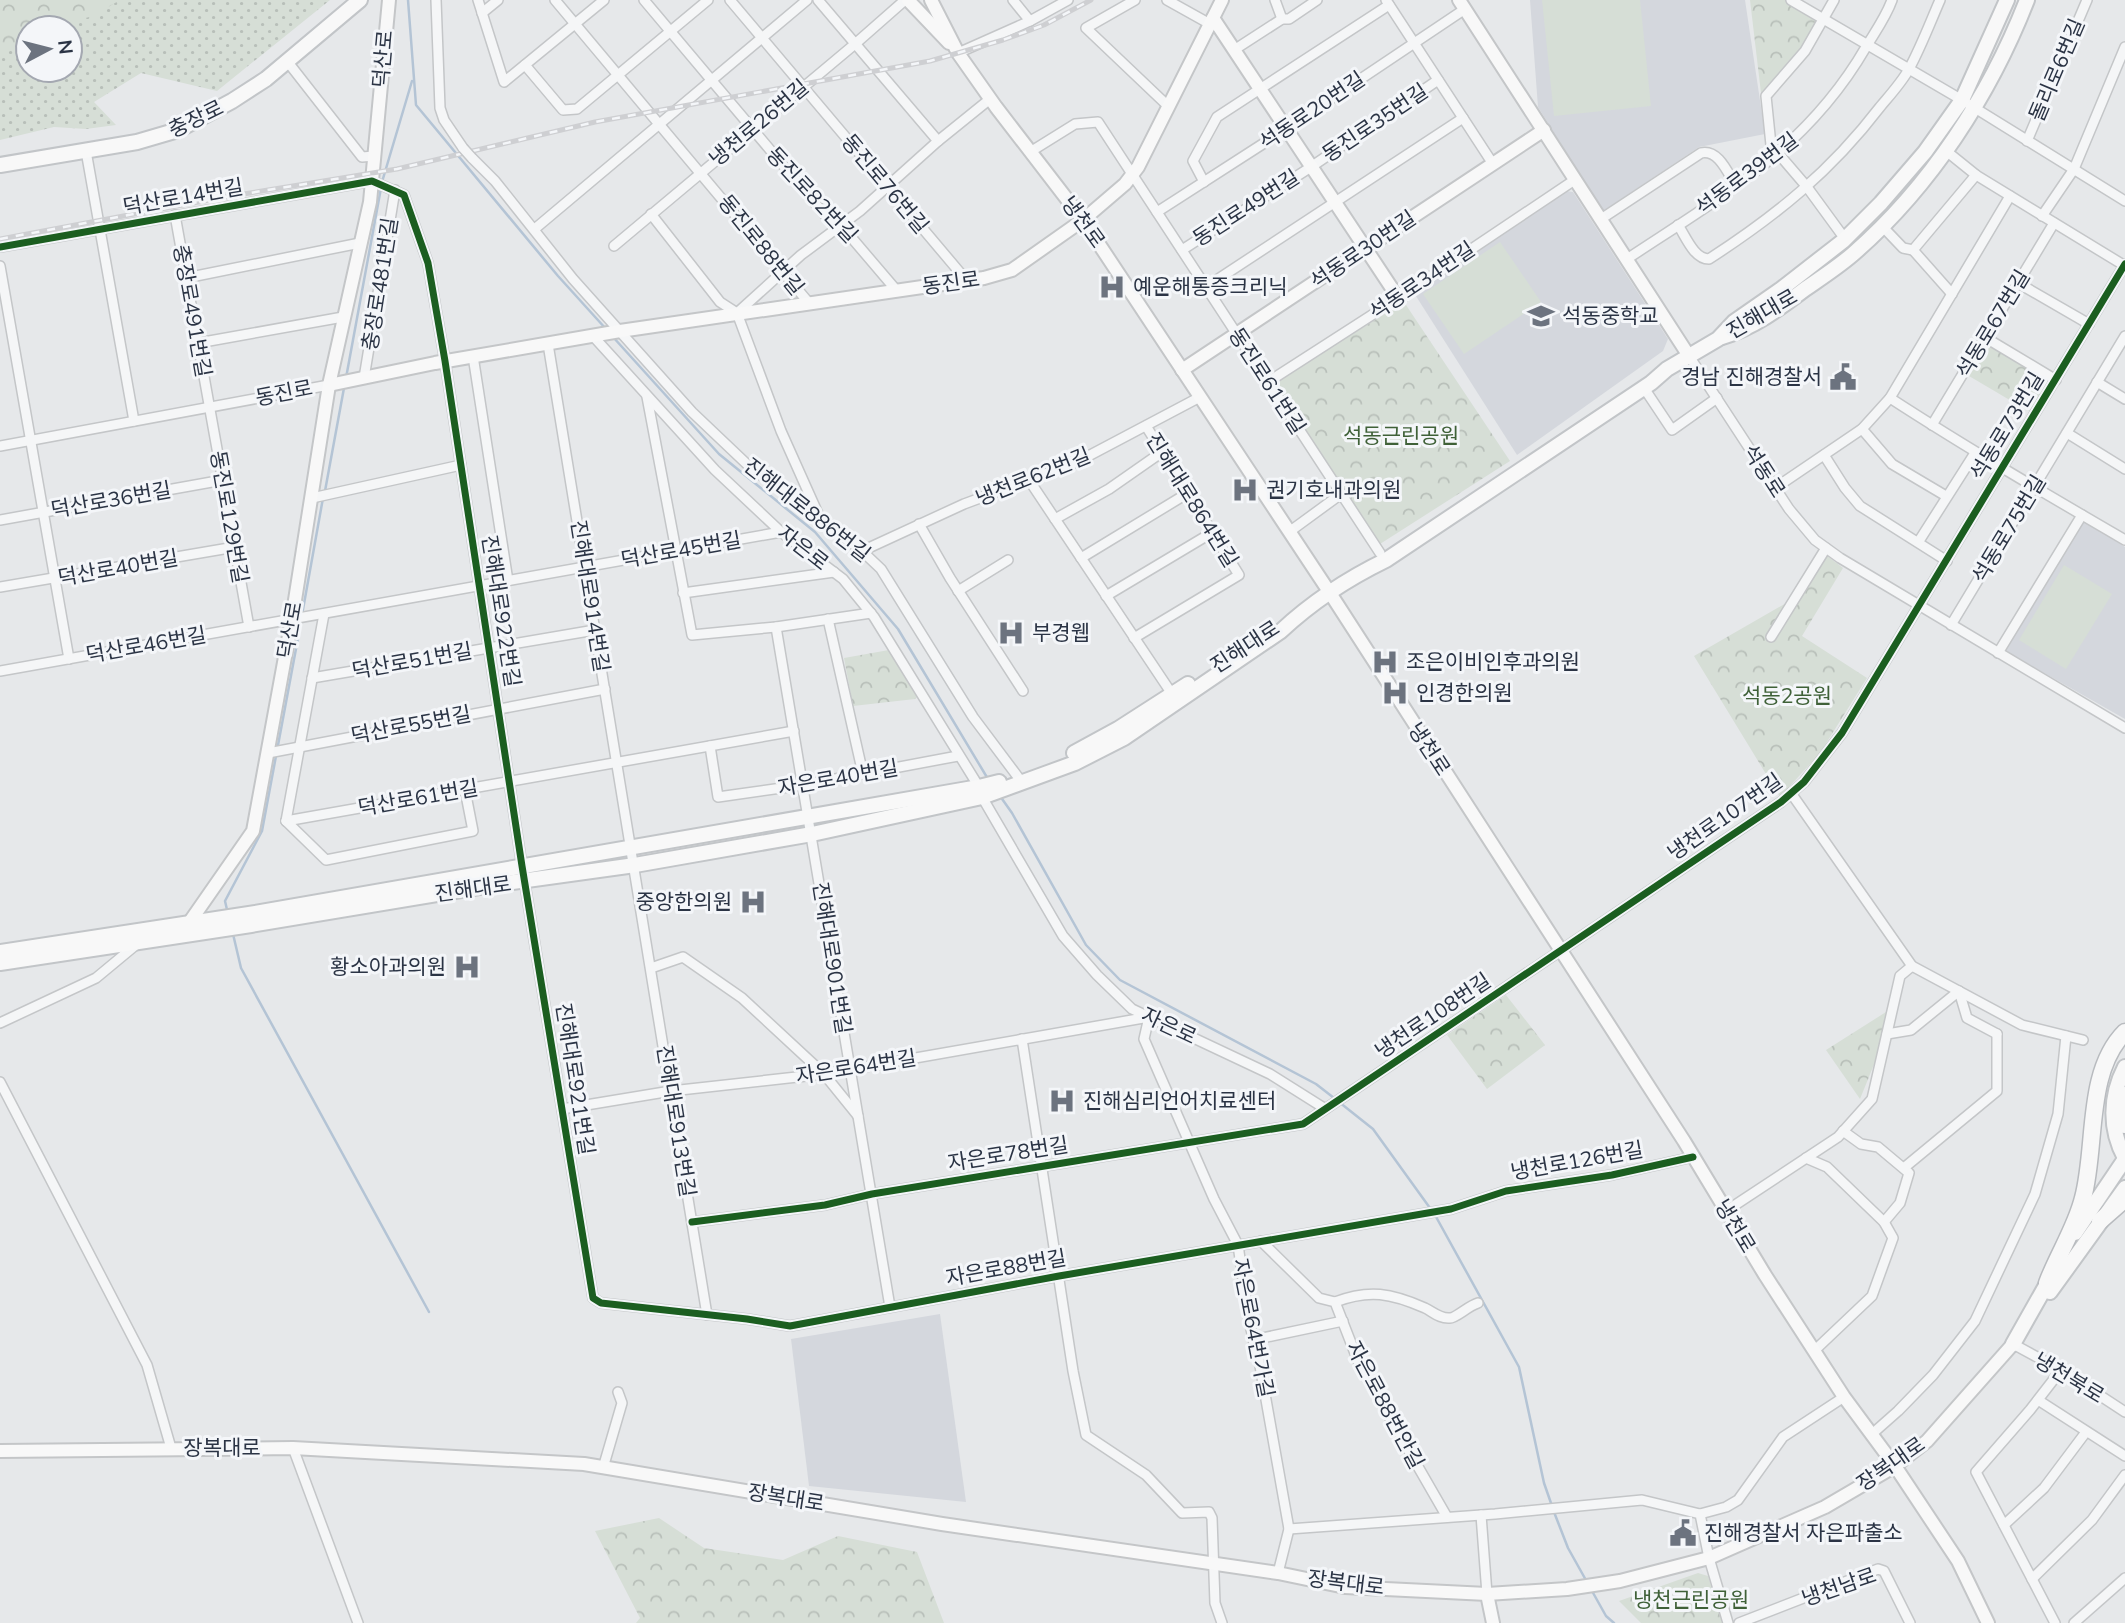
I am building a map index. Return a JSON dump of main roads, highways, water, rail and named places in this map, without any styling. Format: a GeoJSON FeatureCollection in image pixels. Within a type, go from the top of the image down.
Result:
{"type":"FeatureCollection","features":[{"type":"Feature","properties":{"kind":"highway"},"geometry":{"type":"LineString","coordinates":[[2047,1283],[2083,1199],[2098,1089],[2108,1056],[2125,1032]]}},
{"type":"Feature","properties":{"kind":"highway"},"geometry":{"type":"LineString","coordinates":[[2125,1095],[2125,1125]]}},
{"type":"Feature","properties":{"kind":"highway"},"geometry":{"type":"LineString","coordinates":[[2100,1222],[2125,1199]]}},
{"type":"Feature","properties":{"kind":"main road","name":"충장로"},"geometry":{"type":"LineString","coordinates":[[0,165],[86,151],[178,130],[232,101],[265,79],[360,0]]}},
{"type":"Feature","properties":{"kind":"main road","name":"진해대로"},"geometry":{"type":"LineString","coordinates":[[1718,339],[1740,332],[1852,256],[1903,205],[1945,150],[1967,104],[2007,0]]}},
{"type":"Feature","properties":{"kind":"main road","name":"진해대로"},"geometry":{"type":"LineString","coordinates":[[1718,339],[1734,322],[1845,239],[1904,178],[1967,104],[2015,32],[2027,0]]}},
{"type":"Feature","properties":{"kind":"main road"},"geometry":{"type":"LineString","coordinates":[[1299,614],[1644,388],[1667,369],[1718,339]]}},
{"type":"Feature","properties":{"kind":"main road"},"geometry":{"type":"LineString","coordinates":[[1360,572],[1380,553],[1647,376],[1667,369]]}},
{"type":"Feature","properties":{"kind":"main road","name":"진해대로"},"geometry":{"type":"LineString","coordinates":[[1005,784],[1017,776],[1072,754],[1107,736],[1274,625],[1299,614]]}},
{"type":"Feature","properties":{"kind":"main road","name":"진해대로"},"geometry":{"type":"LineString","coordinates":[[1005,784],[1075,763],[1124,738],[1281,631],[1299,614]]}},
{"type":"Feature","properties":{"kind":"main road"},"geometry":{"type":"LineString","coordinates":[[982,792],[1005,784]]}},
{"type":"Feature","properties":{"kind":"main road","name":"진해대로"},"geometry":{"type":"LineString","coordinates":[[0,952],[189,923],[809,816],[982,792]]}},
{"type":"Feature","properties":{"kind":"main road","name":"진해대로"},"geometry":{"type":"LineString","coordinates":[[0,963],[635,866],[812,834],[982,792]]}},
{"type":"Feature","properties":{"kind":"main road"},"geometry":{"type":"LineString","coordinates":[[2125,1067],[2113,1100],[2118,1143],[2125,1159],[2073,1236],[2013,1344],[2125,1188]]}},
{"type":"Feature","properties":{"kind":"waterway"},"geometry":{"type":"LineString","coordinates":[[408,0],[416,105],[558,276],[606,329]]}},
{"type":"Feature","properties":{"kind":"waterway"},"geometry":{"type":"LineString","coordinates":[[382,182],[412,81]]}},
{"type":"Feature","properties":{"kind":"waterway"},"geometry":{"type":"LineString","coordinates":[[346,378],[381,188]]}},
{"type":"Feature","properties":{"kind":"waterway"},"geometry":{"type":"LineString","coordinates":[[613,337],[719,454],[815,532],[898,629],[988,779]]}},
{"type":"Feature","properties":{"kind":"waterway"},"geometry":{"type":"LineString","coordinates":[[325,491],[344,388]]}},
{"type":"Feature","properties":{"kind":"waterway"},"geometry":{"type":"LineString","coordinates":[[302,615],[323,498]]}},
{"type":"Feature","properties":{"kind":"waterway"},"geometry":{"type":"LineString","coordinates":[[228,914],[225,901],[262,831],[301,622]]}},
{"type":"Feature","properties":{"kind":"waterway"},"geometry":{"type":"LineString","coordinates":[[1000,796],[1086,945],[1120,980],[1316,1084],[1334,1098]]}},
{"type":"Feature","properties":{"kind":"waterway"},"geometry":{"type":"LineString","coordinates":[[233,934],[241,968],[429,1312]]}},
{"type":"Feature","properties":{"kind":"waterway"},"geometry":{"type":"LineString","coordinates":[[1339,1102],[1373,1129],[1435,1215],[1519,1367],[1544,1483],[1552,1506]]}},
{"type":"Feature","properties":{"kind":"waterway"},"geometry":{"type":"LineString","coordinates":[[1554,1512],[1568,1548],[1587,1582]]}},
{"type":"Feature","properties":{"kind":"waterway"},"geometry":{"type":"LineString","coordinates":[[1592,1591],[1606,1616],[1614,1623]]}},
{"type":"Feature","properties":{"kind":"railway"},"geometry":{"type":"LineString","coordinates":[[0,239],[225,197],[397,169],[595,122],[930,61],[1044,25],[1091,0]]}},
{"type":"Feature","properties":{"kind":"place","name":"예운해통증크리닉"},"geometry":{"type":"Point","coordinates":[1112,287]}},
{"type":"Feature","properties":{"kind":"place","name":"석동중학교"},"geometry":{"type":"Point","coordinates":[1541,316]}},
{"type":"Feature","properties":{"kind":"place","name":"경남 진해경찰서"},"geometry":{"type":"Point","coordinates":[1843,377]}},
{"type":"Feature","properties":{"kind":"place","name":"권기호내과의원"},"geometry":{"type":"Point","coordinates":[1245,490]}},
{"type":"Feature","properties":{"kind":"place","name":"부경웹"},"geometry":{"type":"Point","coordinates":[1011,633]}},
{"type":"Feature","properties":{"kind":"place","name":"조은이비인후과의원"},"geometry":{"type":"Point","coordinates":[1385,662]}},
{"type":"Feature","properties":{"kind":"place","name":"인경한의원"},"geometry":{"type":"Point","coordinates":[1395,693]}},
{"type":"Feature","properties":{"kind":"place","name":"중앙한의원"},"geometry":{"type":"Point","coordinates":[753,902]}},
{"type":"Feature","properties":{"kind":"place","name":"황소아과의원"},"geometry":{"type":"Point","coordinates":[467,967]}},
{"type":"Feature","properties":{"kind":"place","name":"진해심리언어치료센터"},"geometry":{"type":"Point","coordinates":[1062,1101]}},
{"type":"Feature","properties":{"kind":"place","name":"진해경찰서 자은파출소"},"geometry":{"type":"Point","coordinates":[1683,1533]}},
{"type":"Feature","properties":{"kind":"park label","name":"석동근린공원"},"geometry":{"type":"Point","coordinates":[1401,436]}},
{"type":"Feature","properties":{"kind":"park label","name":"석동2공원"},"geometry":{"type":"Point","coordinates":[1787,696]}},
{"type":"Feature","properties":{"kind":"park label","name":"냉천근린공원"},"geometry":{"type":"Point","coordinates":[1691,1600]}}]}
